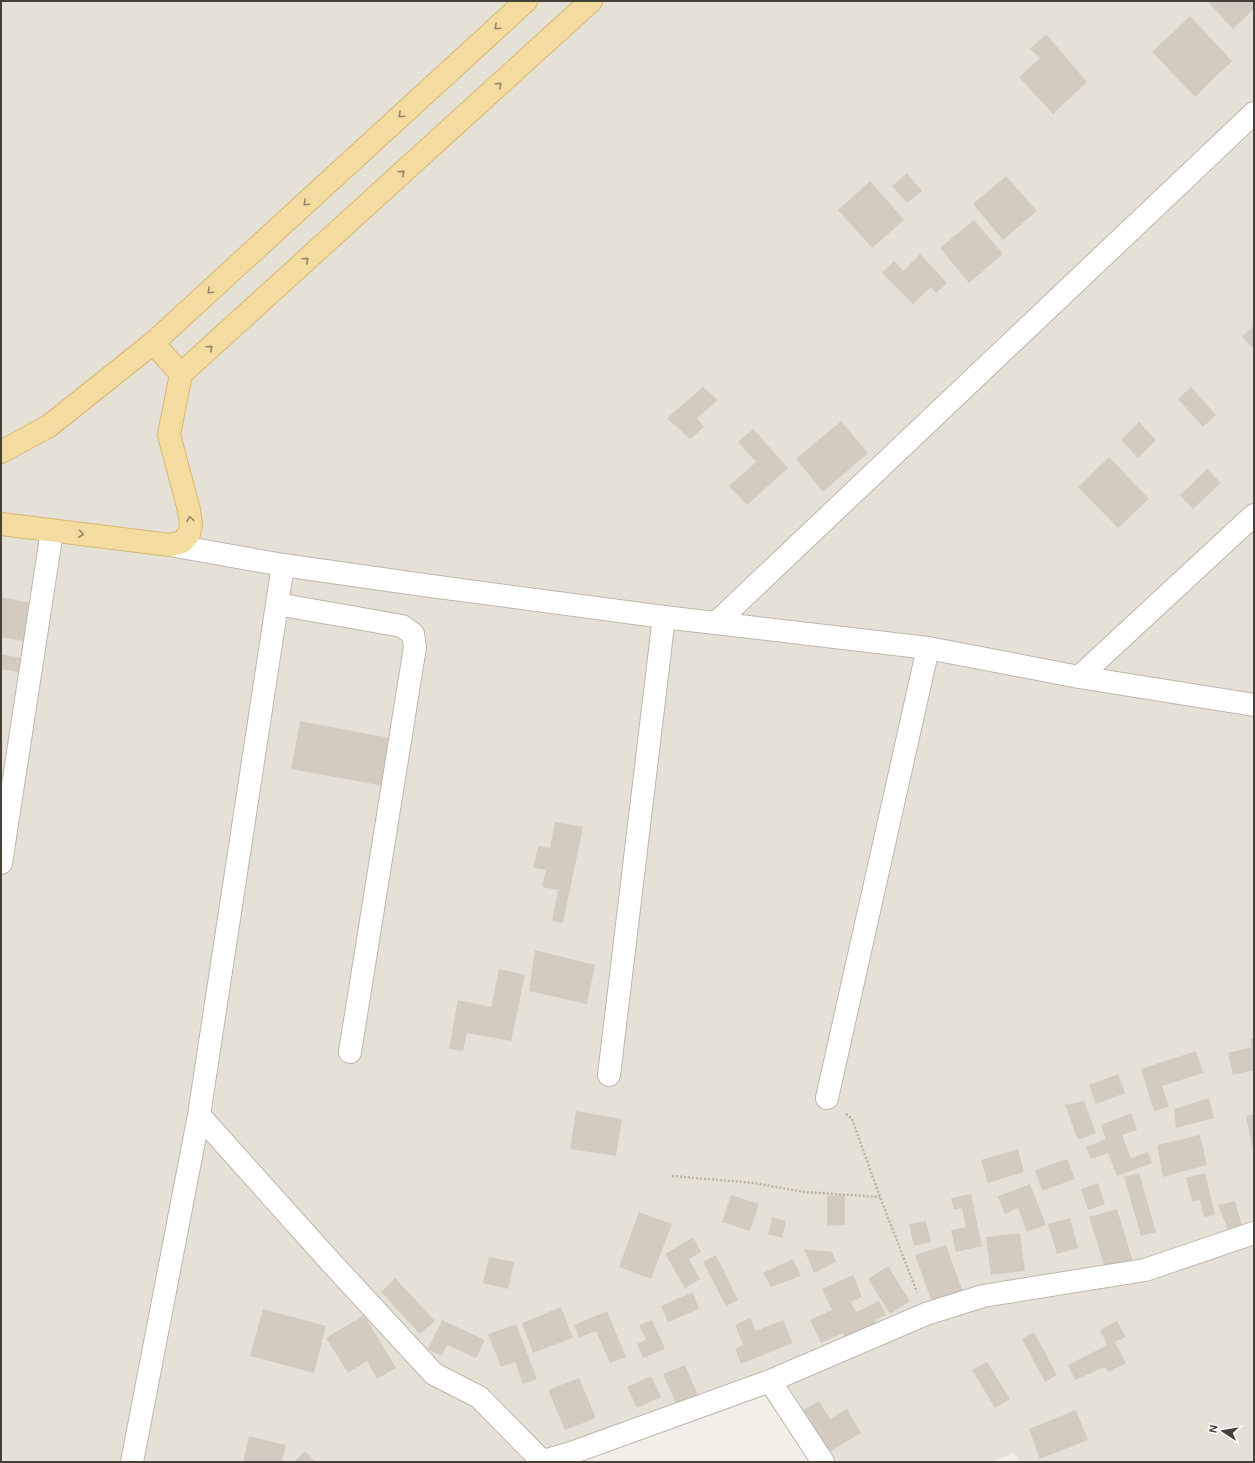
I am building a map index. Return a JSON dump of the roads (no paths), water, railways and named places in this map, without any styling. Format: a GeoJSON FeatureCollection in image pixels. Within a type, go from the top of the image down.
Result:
{"type":"FeatureCollection","features":[{"type":"Feature","properties":{"kind":"main road"},"geometry":{"type":"LineString","coordinates":[[1,452],[49,426],[153,343],[526,1]]}},
{"type":"Feature","properties":{"kind":"main road"},"geometry":{"type":"LineString","coordinates":[[1,524],[170,546],[182,542],[189,534],[191,525],[189,510],[169,435],[182,374],[591,1]]}},
{"type":"Feature","properties":{"kind":"main road"},"geometry":{"type":"LineString","coordinates":[[153,343],[182,374]]}},
{"type":"Feature","properties":{"kind":"street"},"geometry":{"type":"LineString","coordinates":[[716,623],[1254,113]]}},
{"type":"Feature","properties":{"kind":"street"},"geometry":{"type":"LineString","coordinates":[[1079,676],[1254,515]]}},
{"type":"Feature","properties":{"kind":"street"},"geometry":{"type":"LineString","coordinates":[[1,864],[52,531]]}},
{"type":"Feature","properties":{"kind":"street"},"geometry":{"type":"LineString","coordinates":[[170,546],[431,586],[664,617],[928,648],[1079,676],[1254,705]]}},
{"type":"Feature","properties":{"kind":"street"},"geometry":{"type":"LineString","coordinates":[[132,1462],[199,1114],[283,564]]}},
{"type":"Feature","properties":{"kind":"street"},"geometry":{"type":"LineString","coordinates":[[277,604],[402,626],[413,634],[415,647],[350,1052]]}},
{"type":"Feature","properties":{"kind":"street"},"geometry":{"type":"LineString","coordinates":[[609,1075],[664,617]]}},
{"type":"Feature","properties":{"kind":"street"},"geometry":{"type":"LineString","coordinates":[[827,1098],[928,648]]}},
{"type":"Feature","properties":{"kind":"street"},"geometry":{"type":"LineString","coordinates":[[199,1114],[328,1259],[407,1342],[434,1374],[479,1397],[541,1461],[571,1453],[770,1381],[926,1314],[983,1296],[1145,1270],[1254,1232]]}},
{"type":"Feature","properties":{"kind":"street"},"geometry":{"type":"LineString","coordinates":[[770,1381],[823,1462]]}}]}
